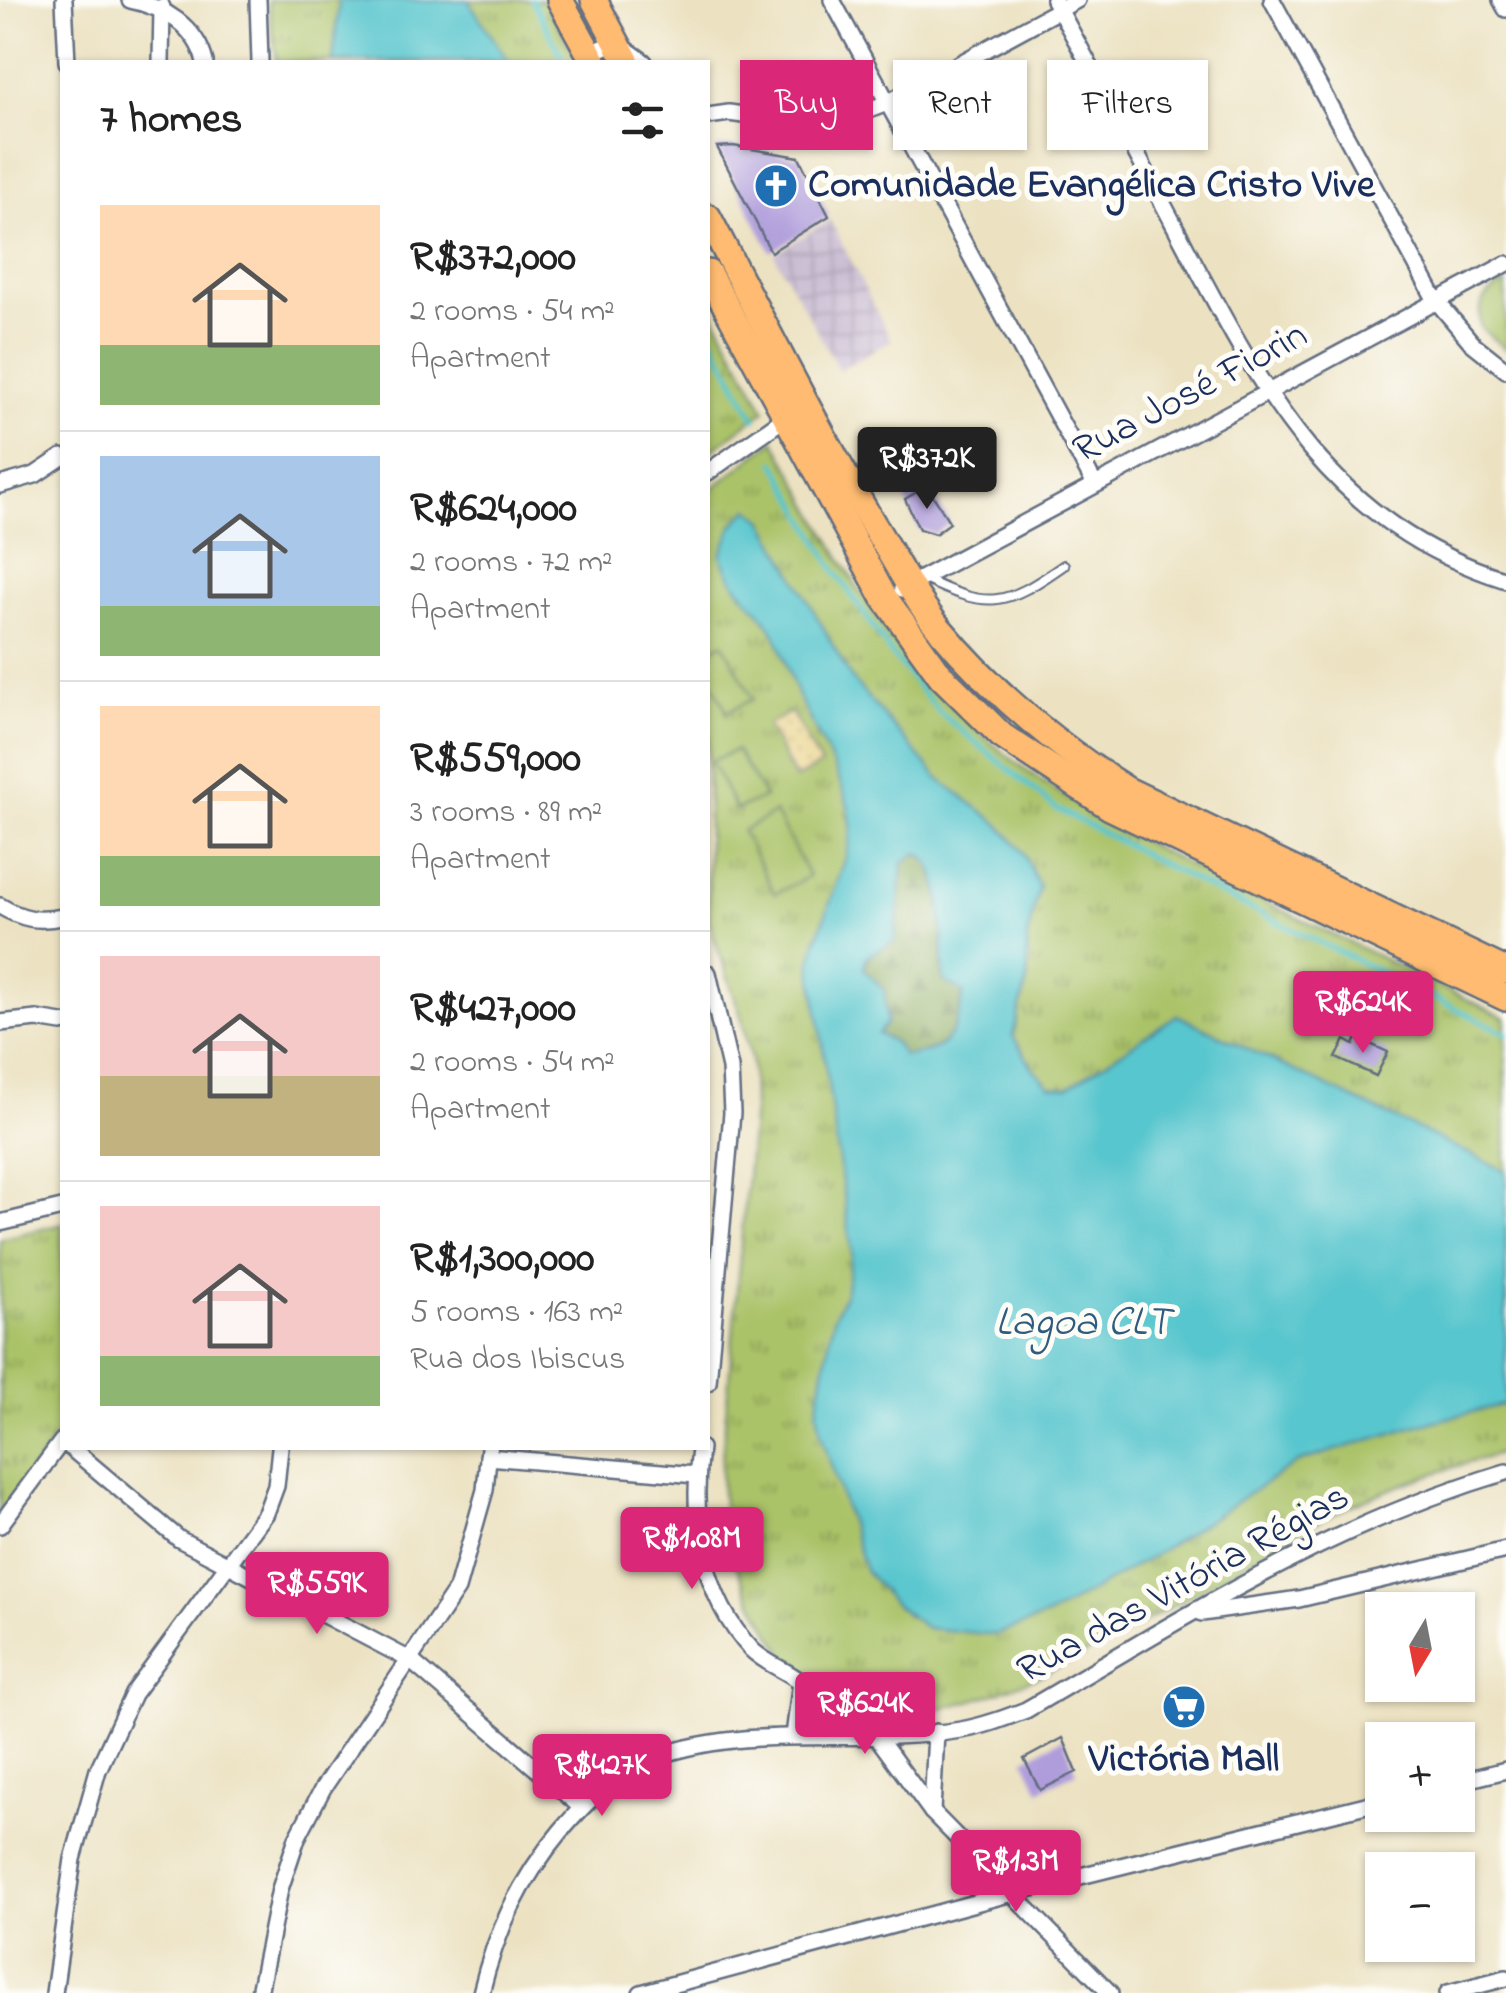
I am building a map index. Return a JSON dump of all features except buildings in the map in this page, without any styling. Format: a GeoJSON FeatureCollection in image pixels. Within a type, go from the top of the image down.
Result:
{"type":"FeatureCollection","features":[{"type":"Feature","properties":{"kind":"main road"},"geometry":{"type":"LineString","coordinates":[[560,0],[591,58]]}},
{"type":"Feature","properties":{"kind":"main road"},"geometry":{"type":"LineString","coordinates":[[594,0],[621,52]]}},
{"type":"Feature","properties":{"kind":"main road"},"geometry":{"type":"LineString","coordinates":[[710,221],[826,445],[916,581],[935,624],[967,659],[1069,754],[1126,790],[1455,960],[1506,998]]}},
{"type":"Feature","properties":{"kind":"main road"},"geometry":{"type":"LineString","coordinates":[[710,277],[884,597],[942,676],[1002,736],[1053,773],[1128,816],[1455,960],[1506,971]]}},
{"type":"Feature","properties":{"kind":"street"},"geometry":{"type":"LineString","coordinates":[[64,0],[67,60]]}},
{"type":"Feature","properties":{"kind":"street"},"geometry":{"type":"LineString","coordinates":[[130,0],[162,7],[189,32],[204,60]]}},
{"type":"Feature","properties":{"kind":"street"},"geometry":{"type":"LineString","coordinates":[[258,0],[260,60]]}},
{"type":"Feature","properties":{"kind":"street"},"geometry":{"type":"LineString","coordinates":[[832,0],[1094,482]]}},
{"type":"Feature","properties":{"kind":"street"},"geometry":{"type":"LineString","coordinates":[[710,116],[729,113],[807,124],[846,119],[887,103],[1057,5],[1077,0]]}},
{"type":"Feature","properties":{"kind":"street"},"geometry":{"type":"LineString","coordinates":[[1272,0],[1436,300],[1472,343],[1506,370]]}},
{"type":"Feature","properties":{"kind":"street"},"geometry":{"type":"LineString","coordinates":[[1501,0],[1506,9]]}},
{"type":"Feature","properties":{"kind":"street"},"geometry":{"type":"LineString","coordinates":[[1057,5],[1288,426],[1330,472],[1394,525],[1461,566],[1506,580]]}},
{"type":"Feature","properties":{"kind":"street"},"geometry":{"type":"LineString","coordinates":[[160,60],[162,7]]}},
{"type":"Feature","properties":{"kind":"street"},"geometry":{"type":"LineString","coordinates":[[591,58],[621,52]]}},
{"type":"Feature","properties":{"kind":"street"},"geometry":{"type":"LineString","coordinates":[[710,103],[729,113]]}},
{"type":"Feature","properties":{"kind":"street","name":"Rua José Fiorin"},"geometry":{"type":"LineString","coordinates":[[884,597],[1506,264]]}},
{"type":"Feature","properties":{"kind":"street"},"geometry":{"type":"LineString","coordinates":[[710,470],[784,414],[803,417],[826,445]]}},
{"type":"Feature","properties":{"kind":"street"},"geometry":{"type":"LineString","coordinates":[[0,485],[35,476],[60,458]]}},
{"type":"Feature","properties":{"kind":"street"},"geometry":{"type":"LineString","coordinates":[[0,906],[18,917],[43,921],[60,917]]}},
{"type":"Feature","properties":{"kind":"street"},"geometry":{"type":"LineString","coordinates":[[710,982],[730,1068],[732,1113],[710,1360]]}},
{"type":"Feature","properties":{"kind":"street"},"geometry":{"type":"LineString","coordinates":[[0,1023],[37,1019],[60,1022]]}},
{"type":"Feature","properties":{"kind":"street"},"geometry":{"type":"LineString","coordinates":[[0,1223],[60,1208]]}},
{"type":"Feature","properties":{"kind":"street"},"geometry":{"type":"LineString","coordinates":[[0,1525],[60,1444]]}},
{"type":"Feature","properties":{"kind":"street"},"geometry":{"type":"LineString","coordinates":[[74,1450],[179,1539],[410,1660],[581,1807]]}},
{"type":"Feature","properties":{"kind":"street"},"geometry":{"type":"LineString","coordinates":[[54,1993],[73,1860],[98,1770],[133,1694],[266,1513],[276,1486],[280,1450]]}},
{"type":"Feature","properties":{"kind":"street"},"geometry":{"type":"LineString","coordinates":[[700,1450],[696,1475],[698,1535],[728,1616],[753,1652],[801,1681],[838,1734]]}},
{"type":"Feature","properties":{"kind":"street"},"geometry":{"type":"LineString","coordinates":[[259,1993],[280,1889],[297,1838],[323,1788],[457,1589],[485,1490],[489,1452],[696,1475]]}},
{"type":"Feature","properties":{"kind":"street","name":"Rua das Vitória Régias"},"geometry":{"type":"LineString","coordinates":[[481,1993],[494,1939],[508,1907],[581,1807],[640,1763],[687,1748],[794,1736],[936,1732],[984,1725],[1026,1710],[1346,1529],[1426,1496],[1506,1472]]}},
{"type":"Feature","properties":{"kind":"street"},"geometry":{"type":"LineString","coordinates":[[1190,1614],[1299,1599],[1506,1550]]}},
{"type":"Feature","properties":{"kind":"street"},"geometry":{"type":"LineString","coordinates":[[794,1736],[801,1681]]}},
{"type":"Feature","properties":{"kind":"street"},"geometry":{"type":"LineString","coordinates":[[932,1812],[936,1732]]}},
{"type":"Feature","properties":{"kind":"street"},"geometry":{"type":"LineString","coordinates":[[874,1734],[932,1812],[1110,1993]]}},
{"type":"Feature","properties":{"kind":"street"},"geometry":{"type":"LineString","coordinates":[[1475,1778],[1506,1770]]}},
{"type":"Feature","properties":{"kind":"street"},"geometry":{"type":"LineString","coordinates":[[641,1993],[1012,1893],[1365,1805]]}},
{"type":"Feature","properties":{"kind":"street"},"geometry":{"type":"LineString","coordinates":[[1448,1993],[1506,1978]]}},
{"type":"Feature","properties":{"kind":"lane"},"geometry":{"type":"LineString","coordinates":[[916,581],[957,594],[998,600],[1019,596],[1064,565]]}},
{"type":"Feature","properties":{"kind":"shaded area"},"geometry":{"type":"Polygon","coordinates":[[[830,220],[891,340],[839,370],[774,254],[830,220]]]}},
{"type":"Feature","properties":{"kind":"green space"},"geometry":{"type":"Polygon","coordinates":[[[268,0],[544,0],[577,60],[277,60],[268,0]]]}},
{"type":"Feature","properties":{"kind":"green space"},"geometry":{"type":"Polygon","coordinates":[[[1506,282],[1506,350],[1480,327],[1480,318],[1484,300],[1506,282]]]}},
{"type":"Feature","properties":{"kind":"green space"},"geometry":{"type":"Polygon","coordinates":[[[710,307],[765,410],[710,451],[710,307]]]}},
{"type":"Feature","properties":{"kind":"green space"},"geometry":{"type":"Polygon","coordinates":[[[774,440],[839,556],[893,639],[951,706],[990,742],[1031,774],[1118,828],[1506,1018],[1506,1452],[1412,1481],[1343,1509],[1094,1650],[1031,1679],[969,1701],[908,1713],[851,1711],[828,1701],[797,1671],[741,1578],[722,1495],[721,1469],[753,1109],[752,1064],[741,1016],[710,925],[710,490],[774,440]]]}},
{"type":"Feature","properties":{"kind":"green space"},"geometry":{"type":"Polygon","coordinates":[[[723,643],[753,699],[727,712],[710,678],[710,649],[723,643]]]}},
{"type":"Feature","properties":{"kind":"green space"},"geometry":{"type":"Polygon","coordinates":[[[736,750],[765,797],[736,810],[711,761],[736,750]]]}},
{"type":"Feature","properties":{"kind":"green space"},"geometry":{"type":"Polygon","coordinates":[[[775,813],[809,876],[775,894],[742,831],[775,813]]]}},
{"type":"Feature","properties":{"kind":"green space"},"geometry":{"type":"Polygon","coordinates":[[[918,853],[928,861],[939,891],[944,980],[964,992],[948,1038],[932,1050],[904,1056],[894,1042],[878,1034],[864,970],[903,861],[918,853]]]}},
{"type":"Feature","properties":{"kind":"green space"},"geometry":{"type":"Polygon","coordinates":[[[60,1224],[60,1431],[0,1515],[0,1239],[60,1224]]]}},
{"type":"Feature","properties":{"kind":"sand"},"geometry":{"type":"Polygon","coordinates":[[[791,712],[821,765],[795,779],[767,725],[791,712]]]}},
{"type":"Feature","properties":{"kind":"water"},"geometry":{"type":"Polygon","coordinates":[[[339,0],[468,0],[508,60],[333,60],[339,0]]]}},
{"type":"Feature","properties":{"kind":"water","name":"Lagoa CLT"},"geometry":{"type":"Polygon","coordinates":[[[749,509],[763,519],[851,678],[939,779],[998,823],[1023,852],[1039,887],[1027,938],[1028,978],[1013,1036],[1050,1086],[1068,1087],[1177,1015],[1506,1171],[1506,1404],[1415,1426],[1298,1462],[1153,1556],[1050,1615],[995,1635],[926,1628],[895,1605],[865,1570],[821,1434],[817,1410],[833,1319],[845,1293],[852,1253],[811,963],[847,853],[851,823],[838,776],[797,693],[774,633],[726,568],[721,555],[733,525],[749,509]],[[918,853],[903,862],[895,941],[867,956],[864,969],[884,990],[887,1022],[878,1034],[894,1042],[904,1056],[932,1050],[948,1038],[964,993],[944,981],[939,891],[928,861],[918,853]]]}},
{"type":"Feature","properties":{"kind":"waterway"},"geometry":{"type":"LineString","coordinates":[[532,0],[564,60]]}},
{"type":"Feature","properties":{"kind":"waterway"},"geometry":{"type":"LineString","coordinates":[[710,334],[755,419]]}},
{"type":"Feature","properties":{"kind":"waterway"},"geometry":{"type":"LineString","coordinates":[[775,462],[834,569],[892,655],[939,712],[1057,809],[1214,891],[1506,1033]]}},
{"type":"Feature","properties":{"kind":"place","name":"Comunidade Evangélica Cristo Vive"},"geometry":{"type":"Point","coordinates":[776,186]}},
{"type":"Feature","properties":{"kind":"place","name":"Victória Mall"},"geometry":{"type":"Point","coordinates":[1184,1707]}}]}
